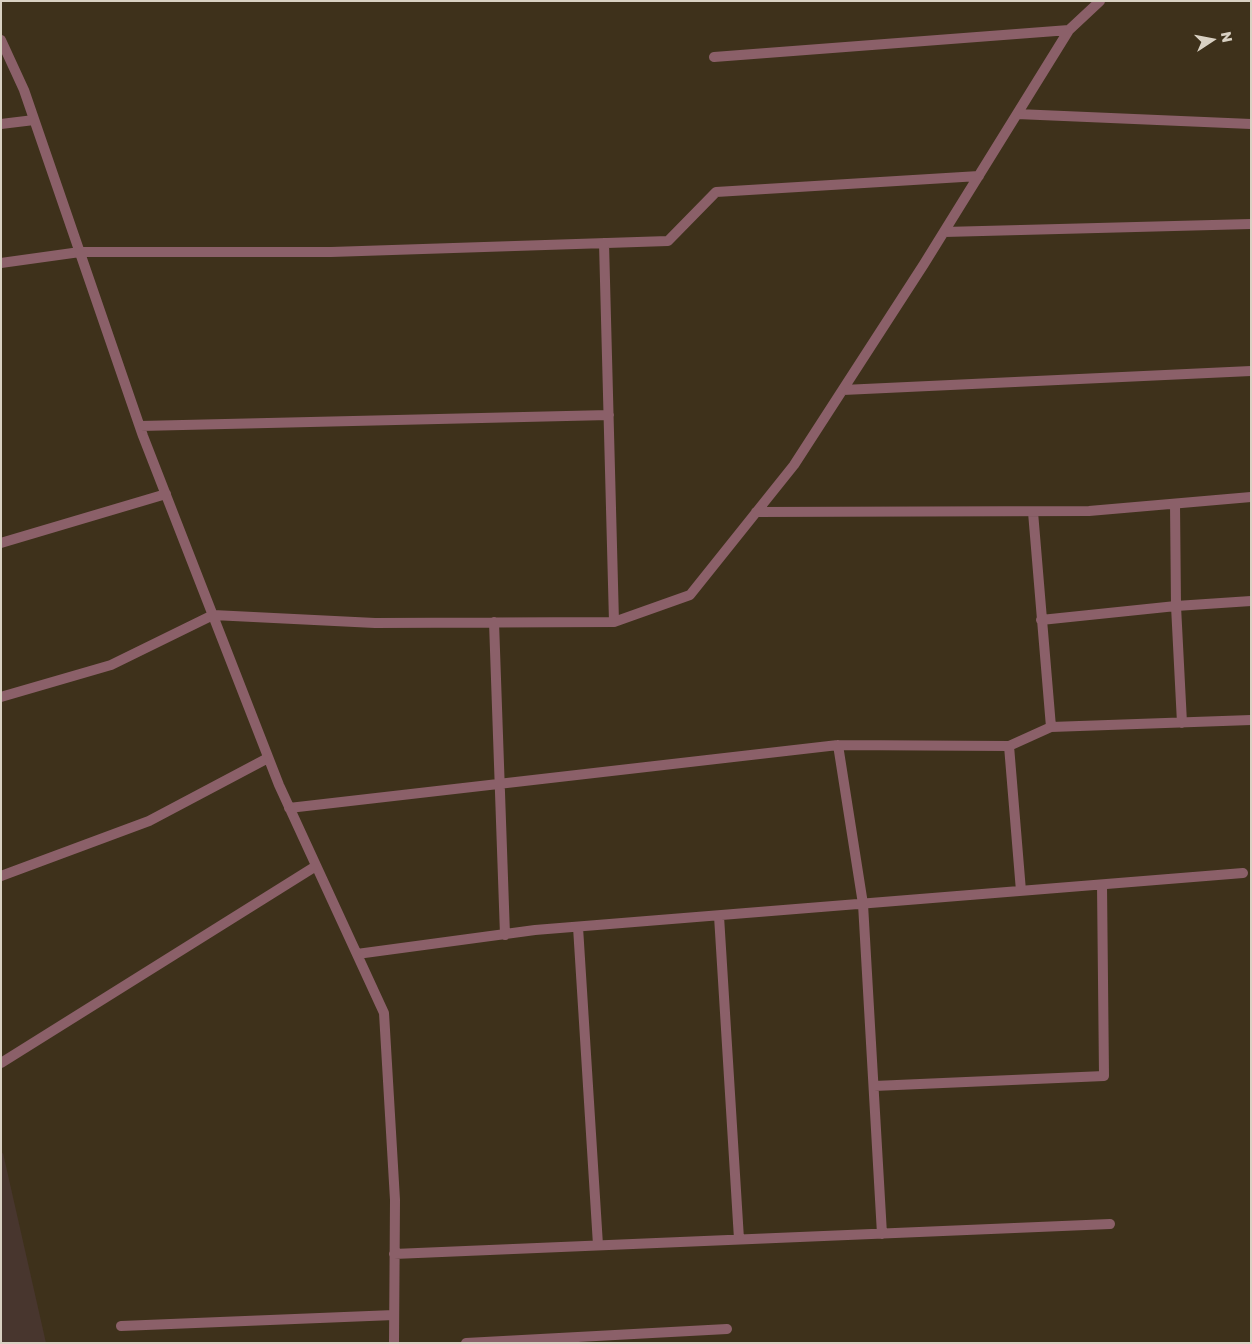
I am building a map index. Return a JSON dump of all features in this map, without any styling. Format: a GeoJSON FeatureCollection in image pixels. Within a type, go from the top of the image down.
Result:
{"type":"FeatureCollection","features":[{"type":"Feature","properties":{"kind":"street"},"geometry":{"type":"LineString","coordinates":[[1,696],[111,664],[213,615],[375,623],[614,622],[690,595],[794,465],[944,232],[1069,30],[1100,1]]}},
{"type":"Feature","properties":{"kind":"street"},"geometry":{"type":"LineString","coordinates":[[714,58],[1069,30]]}},
{"type":"Feature","properties":{"kind":"street"},"geometry":{"type":"LineString","coordinates":[[1,40],[24,90],[140,426],[268,758],[289,808],[384,1013],[394,1200],[394,1343]]}},
{"type":"Feature","properties":{"kind":"street"},"geometry":{"type":"LineString","coordinates":[[1017,114],[1251,124]]}},
{"type":"Feature","properties":{"kind":"street"},"geometry":{"type":"LineString","coordinates":[[1,124],[34,120]]}},
{"type":"Feature","properties":{"kind":"street"},"geometry":{"type":"LineString","coordinates":[[1,263],[80,252],[331,252],[668,241],[716,192],[979,176]]}},
{"type":"Feature","properties":{"kind":"street"},"geometry":{"type":"LineString","coordinates":[[944,232],[1251,224]]}},
{"type":"Feature","properties":{"kind":"street"},"geometry":{"type":"LineString","coordinates":[[604,243],[614,622]]}},
{"type":"Feature","properties":{"kind":"street"},"geometry":{"type":"LineString","coordinates":[[842,390],[1251,371]]}},
{"type":"Feature","properties":{"kind":"street"},"geometry":{"type":"LineString","coordinates":[[140,426],[608,415]]}},
{"type":"Feature","properties":{"kind":"street"},"geometry":{"type":"LineString","coordinates":[[1,543],[166,494]]}},
{"type":"Feature","properties":{"kind":"street"},"geometry":{"type":"LineString","coordinates":[[756,512],[1089,511],[1251,497]]}},
{"type":"Feature","properties":{"kind":"street"},"geometry":{"type":"LineString","coordinates":[[1175,504],[1176,606],[1182,723]]}},
{"type":"Feature","properties":{"kind":"street"},"geometry":{"type":"LineString","coordinates":[[1033,512],[1051,727]]}},
{"type":"Feature","properties":{"kind":"street"},"geometry":{"type":"LineString","coordinates":[[1041,620],[1176,606],[1251,601]]}},
{"type":"Feature","properties":{"kind":"street"},"geometry":{"type":"LineString","coordinates":[[494,622],[505,935]]}},
{"type":"Feature","properties":{"kind":"street"},"geometry":{"type":"LineString","coordinates":[[289,808],[838,745],[1009,746],[1051,727],[1251,720]]}},
{"type":"Feature","properties":{"kind":"street"},"geometry":{"type":"LineString","coordinates":[[838,745],[863,904],[882,1234]]}},
{"type":"Feature","properties":{"kind":"street"},"geometry":{"type":"LineString","coordinates":[[1009,746],[1021,891]]}},
{"type":"Feature","properties":{"kind":"street"},"geometry":{"type":"LineString","coordinates":[[1,876],[148,822],[268,758]]}},
{"type":"Feature","properties":{"kind":"street"},"geometry":{"type":"LineString","coordinates":[[1,1063],[316,866]]}},
{"type":"Feature","properties":{"kind":"street"},"geometry":{"type":"LineString","coordinates":[[357,954],[578,927],[1243,873]]}},
{"type":"Feature","properties":{"kind":"street"},"geometry":{"type":"LineString","coordinates":[[874,1086],[1104,1076],[1102,884]]}},
{"type":"Feature","properties":{"kind":"street"},"geometry":{"type":"LineString","coordinates":[[718,916],[739,1240]]}},
{"type":"Feature","properties":{"kind":"street"},"geometry":{"type":"LineString","coordinates":[[578,927],[598,1245]]}},
{"type":"Feature","properties":{"kind":"street"},"geometry":{"type":"LineString","coordinates":[[394,1254],[1110,1224]]}},
{"type":"Feature","properties":{"kind":"street"},"geometry":{"type":"LineString","coordinates":[[121,1326],[394,1315]]}},
{"type":"Feature","properties":{"kind":"street"},"geometry":{"type":"LineString","coordinates":[[466,1343],[727,1329]]}},
{"type":"Feature","properties":{"kind":"shaded area"},"geometry":{"type":"Polygon","coordinates":[[[3,1153],[46,1343],[1,1343],[1,1154],[3,1153]]]}}]}
